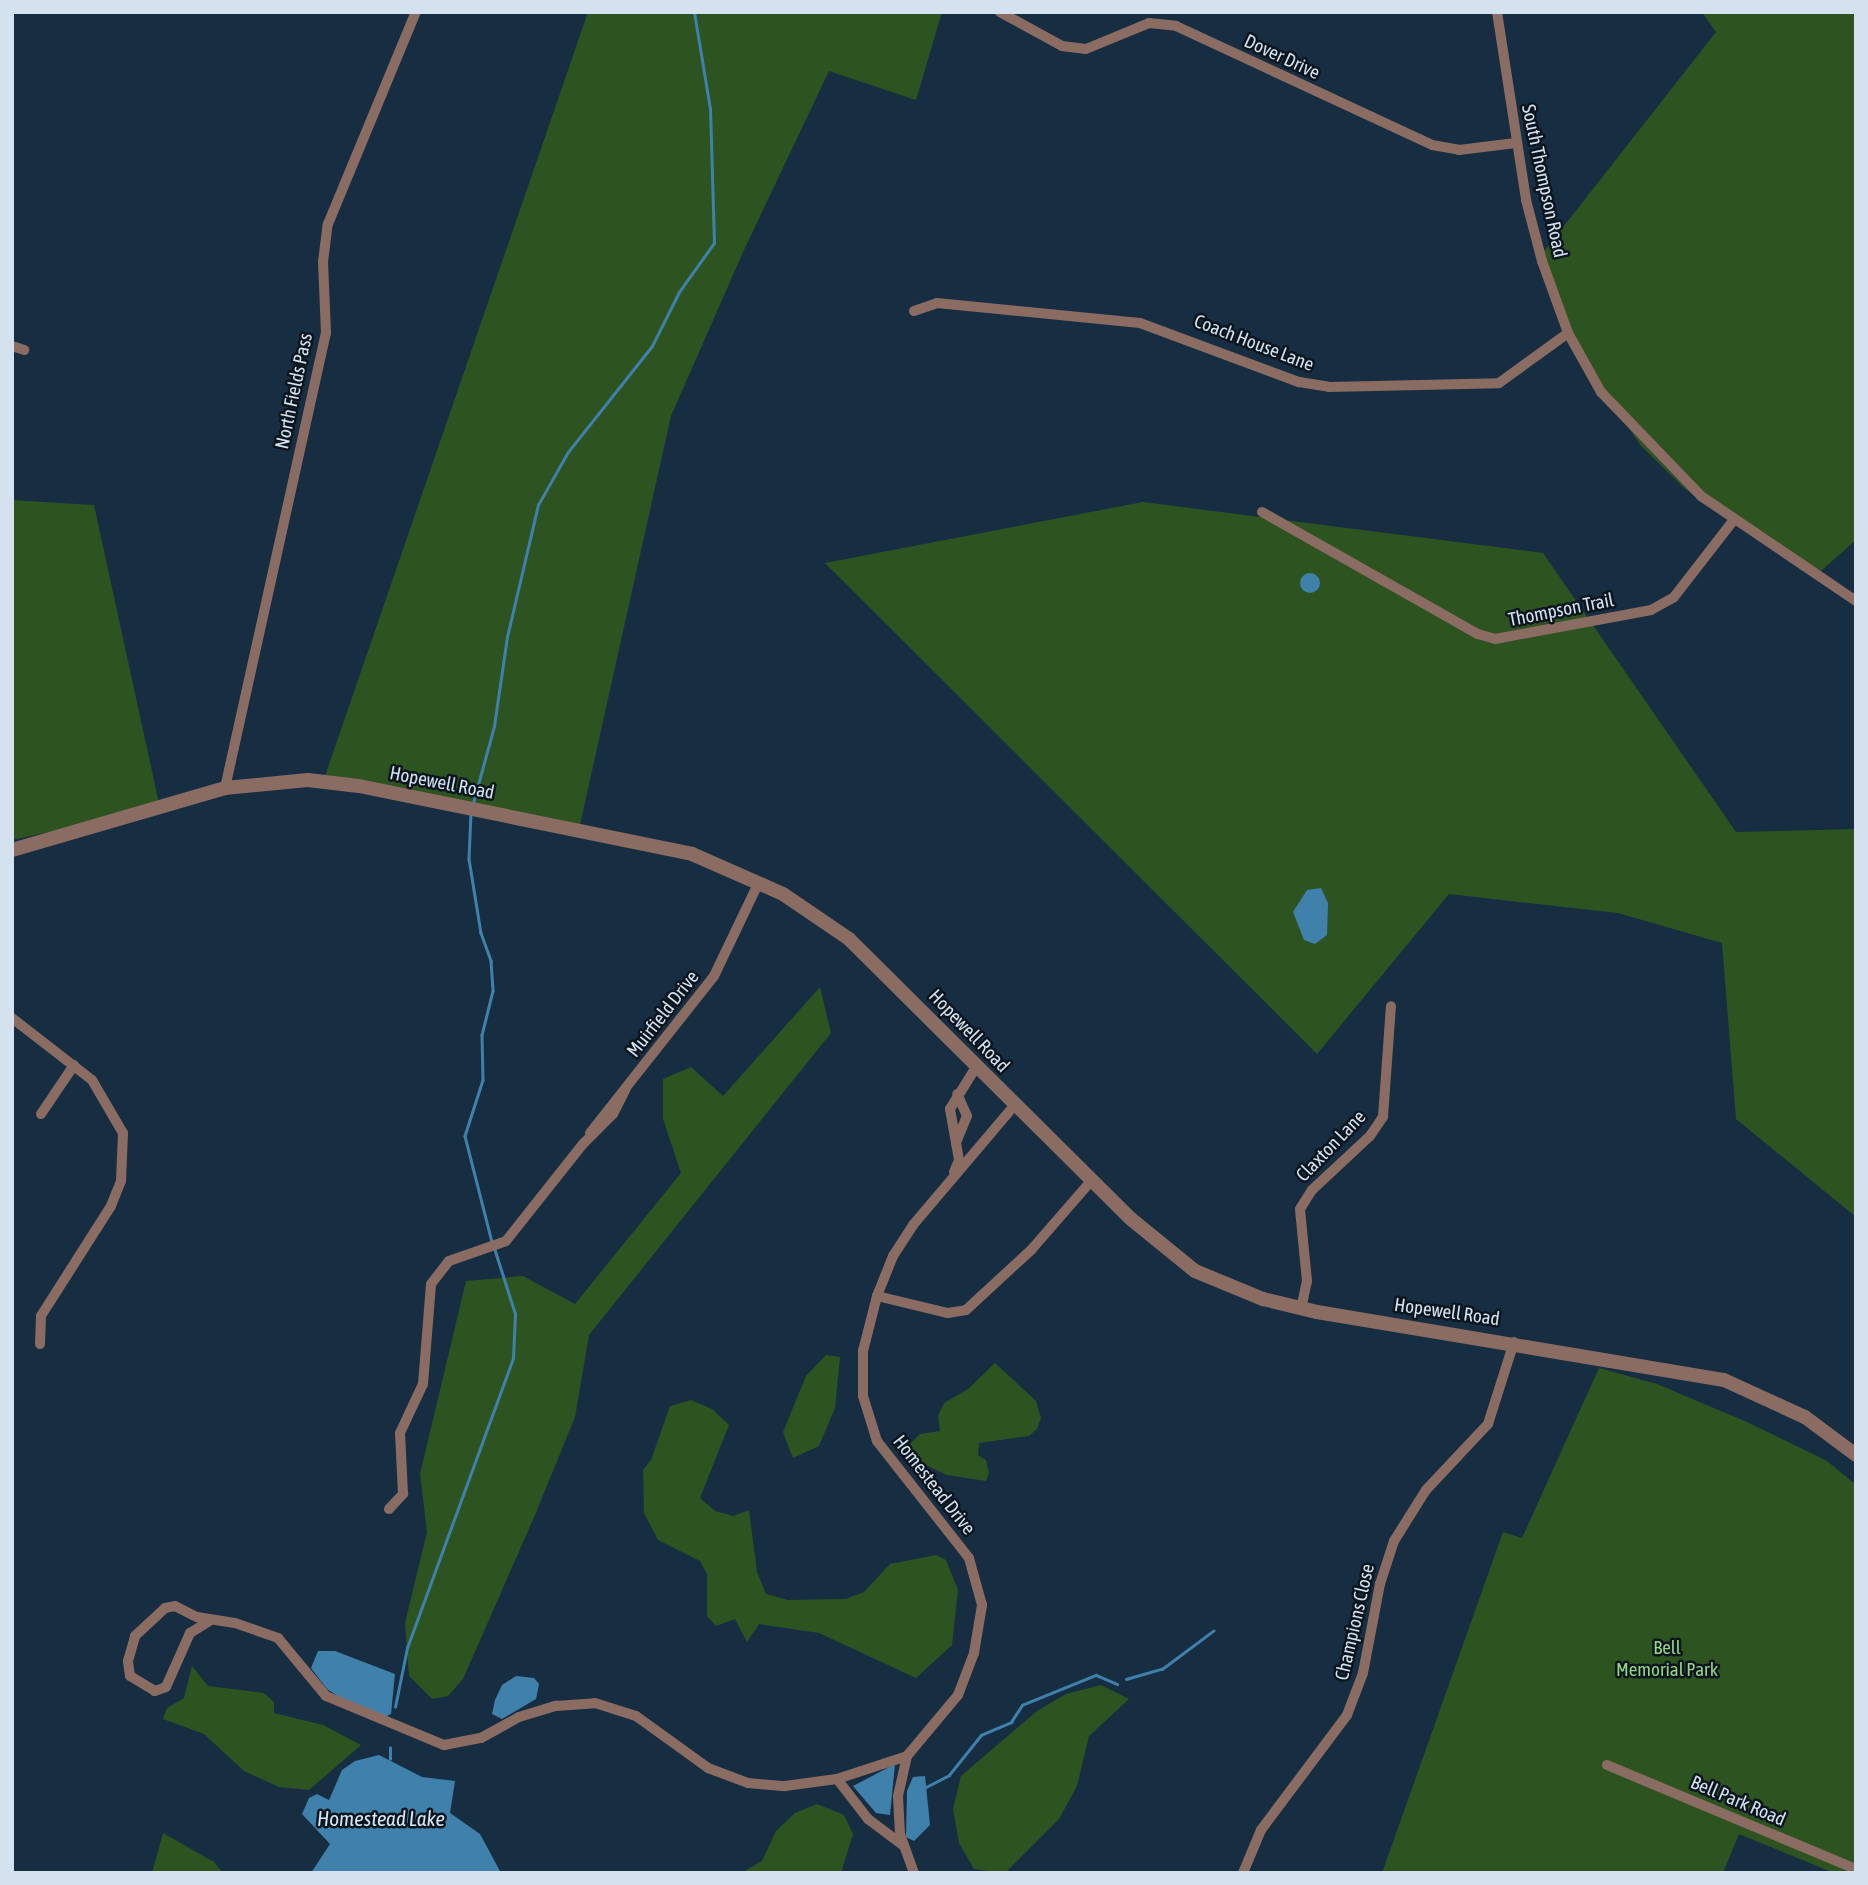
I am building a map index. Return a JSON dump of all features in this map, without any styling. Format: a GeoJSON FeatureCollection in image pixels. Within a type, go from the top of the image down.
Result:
{"type":"FeatureCollection","features":[{"type":"Feature","properties":{"kind":"street","name":"North Fields Pass"},"geometry":{"type":"LineString","coordinates":[[225,788],[326,333],[323,262],[328,224],[416,12]]}},
{"type":"Feature","properties":{"kind":"street","name":"Dover Drive"},"geometry":{"type":"LineString","coordinates":[[1000,12],[1062,47],[1086,50],[1149,23],[1175,26],[1432,145],[1459,150],[1516,143]]}},
{"type":"Feature","properties":{"kind":"street","name":"South Thompson Road"},"geometry":{"type":"LineString","coordinates":[[1497,12],[1516,143],[1542,261],[1568,333],[1601,392],[1667,464],[1733,521],[1856,601]]}},
{"type":"Feature","properties":{"kind":"street","name":"Coach House Lane"},"geometry":{"type":"LineString","coordinates":[[914,311],[937,303],[1140,323],[1300,382],[1329,387],[1499,383],[1568,333]]}},
{"type":"Feature","properties":{"kind":"street"},"geometry":{"type":"LineString","coordinates":[[12,346],[24,351]]}},
{"type":"Feature","properties":{"kind":"street","name":"Thompson Trail"},"geometry":{"type":"LineString","coordinates":[[1262,512],[1478,634],[1495,639],[1651,610],[1674,597],[1733,521]]}},
{"type":"Feature","properties":{"kind":"street","name":"Hopewell Road"},"geometry":{"type":"LineString","coordinates":[[12,850],[225,788],[308,780],[359,786],[692,854],[759,882],[849,939],[1014,1106],[1164,1250],[1195,1271],[1264,1299],[1301,1309],[1514,1342],[1724,1380],[1802,1415],[1856,1455]]}},
{"type":"Feature","properties":{"kind":"street","name":"Muirfield Drive"},"geometry":{"type":"LineString","coordinates":[[389,1508],[403,1494],[400,1433],[423,1384],[431,1284],[449,1261],[506,1241],[583,1144],[613,1114],[626,1089],[714,976],[759,882]]}},
{"type":"Feature","properties":{"kind":"street","name":"Claxton Lane"},"geometry":{"type":"LineString","coordinates":[[1301,1309],[1307,1281],[1300,1209],[1312,1190],[1370,1136],[1383,1117],[1391,1006]]}},
{"type":"Feature","properties":{"kind":"street"},"geometry":{"type":"LineString","coordinates":[[12,1018],[75,1065],[105,1095],[123,1133],[124,1165],[111,1206],[41,1316],[40,1344]]}},
{"type":"Feature","properties":{"kind":"street"},"geometry":{"type":"LineString","coordinates":[[41,1114],[75,1065]]}},
{"type":"Feature","properties":{"kind":"street","name":"Homestead Drive"},"geometry":{"type":"LineString","coordinates":[[950,1181],[959,1160],[950,1109],[976,1067]]}},
{"type":"Feature","properties":{"kind":"street","name":"Homestead Drive"},"geometry":{"type":"LineString","coordinates":[[956,1143],[967,1116],[957,1094]]}},
{"type":"Feature","properties":{"kind":"street","name":"Homestead Drive"},"geometry":{"type":"LineString","coordinates":[[906,1756],[958,1695],[974,1653],[982,1605],[969,1558],[877,1441],[863,1396],[863,1351],[877,1296],[893,1256],[950,1181],[1014,1106]]}},
{"type":"Feature","properties":{"kind":"street"},"geometry":{"type":"LineString","coordinates":[[877,1296],[948,1313],[966,1310],[1032,1250],[1092,1180]]}},
{"type":"Feature","properties":{"kind":"street","name":"Champions Close"},"geometry":{"type":"LineString","coordinates":[[1243,1873],[1261,1830],[1347,1715],[1363,1673],[1380,1584],[1394,1542],[1426,1490],[1488,1424],[1514,1342]]}},
{"type":"Feature","properties":{"kind":"street"},"geometry":{"type":"LineString","coordinates":[[211,1620],[190,1633],[166,1687],[155,1691],[136,1684],[128,1661],[135,1636],[165,1608],[175,1606],[211,1620],[235,1623],[278,1638],[326,1696],[383,1723],[444,1745],[481,1738],[519,1717],[556,1706],[595,1703],[636,1716],[708,1768],[748,1783],[785,1786],[837,1779],[906,1756],[898,1796],[904,1846],[914,1873]]}},
{"type":"Feature","properties":{"kind":"street","name":"Bell Park Road"},"geometry":{"type":"LineString","coordinates":[[1607,1765],[1856,1869]]}},
{"type":"Feature","properties":{"kind":"street"},"geometry":{"type":"LineString","coordinates":[[837,1779],[868,1819],[904,1846]]}},
{"type":"Feature","properties":{"kind":"green space"},"geometry":{"type":"Polygon","coordinates":[[[588,12],[942,12],[916,100],[829,71],[744,250],[671,416],[580,825],[325,776],[588,12]]]}},
{"type":"Feature","properties":{"kind":"green space"},"geometry":{"type":"Polygon","coordinates":[[[1702,12],[1856,12],[1856,540],[1814,577],[1685,489],[1641,446],[1580,355],[1542,254],[1716,32],[1702,12]]]}},
{"type":"Feature","properties":{"kind":"green space"},"geometry":{"type":"Polygon","coordinates":[[[12,500],[94,505],[160,808],[12,840],[12,500]]]}},
{"type":"Feature","properties":{"kind":"green space"},"geometry":{"type":"Polygon","coordinates":[[[1143,502],[1543,553],[1736,832],[1856,829],[1856,1217],[1736,1119],[1722,943],[1618,913],[1449,894],[1317,1054],[825,563],[1143,502]]]}},
{"type":"Feature","properties":{"kind":"green space"},"geometry":{"type":"Polygon","coordinates":[[[820,987],[831,1033],[589,1335],[575,1417],[535,1515],[463,1679],[448,1696],[432,1699],[409,1676],[405,1623],[427,1532],[420,1474],[466,1281],[523,1276],[575,1304],[681,1173],[663,1119],[663,1079],[691,1067],[723,1096],[820,987]]]}},
{"type":"Feature","properties":{"kind":"green space"},"geometry":{"type":"Polygon","coordinates":[[[826,1355],[840,1357],[835,1408],[819,1446],[793,1458],[783,1432],[806,1376],[826,1355]]]}},
{"type":"Feature","properties":{"kind":"green space"},"geometry":{"type":"Polygon","coordinates":[[[995,1363],[1036,1401],[1041,1418],[1037,1429],[1029,1436],[979,1443],[978,1455],[986,1460],[989,1473],[986,1481],[947,1475],[915,1460],[908,1446],[920,1434],[940,1431],[938,1416],[944,1403],[968,1389],[995,1363]]]}},
{"type":"Feature","properties":{"kind":"green space","name":"Bell Memorial Park"},"geometry":{"type":"Polygon","coordinates":[[[1599,1368],[1657,1384],[1747,1422],[1827,1461],[1856,1485],[1856,1873],[1834,1873],[1739,1834],[1723,1873],[1382,1873],[1503,1532],[1522,1538],[1599,1368]]]}},
{"type":"Feature","properties":{"kind":"green space"},"geometry":{"type":"Polygon","coordinates":[[[691,1400],[712,1409],[729,1425],[700,1498],[715,1511],[733,1516],[749,1510],[757,1572],[766,1594],[788,1600],[846,1599],[864,1592],[890,1564],[936,1555],[946,1560],[958,1590],[952,1645],[916,1678],[819,1633],[759,1624],[747,1642],[735,1619],[716,1626],[707,1616],[707,1574],[700,1561],[658,1540],[644,1513],[643,1470],[651,1460],[670,1406],[691,1400]]]}},
{"type":"Feature","properties":{"kind":"green space"},"geometry":{"type":"Polygon","coordinates":[[[192,1666],[208,1686],[264,1693],[274,1702],[274,1713],[323,1725],[361,1745],[309,1790],[279,1787],[244,1771],[204,1734],[163,1719],[167,1708],[184,1698],[192,1666]]]}},
{"type":"Feature","properties":{"kind":"green space"},"geometry":{"type":"Polygon","coordinates":[[[1101,1685],[1129,1699],[1089,1736],[1077,1786],[1059,1819],[1005,1873],[974,1869],[959,1843],[953,1809],[961,1776],[1037,1711],[1066,1694],[1101,1685]]]}},
{"type":"Feature","properties":{"kind":"green space"},"geometry":{"type":"Polygon","coordinates":[[[817,1804],[844,1815],[853,1834],[841,1873],[741,1873],[762,1861],[776,1831],[795,1813],[817,1804]]]}},
{"type":"Feature","properties":{"kind":"green space"},"geometry":{"type":"Polygon","coordinates":[[[163,1833],[214,1862],[223,1873],[152,1873],[163,1833]]]}},
{"type":"Feature","properties":{"kind":"water"},"geometry":{"type":"Polygon","coordinates":[[[1310,573],[1317,576],[1320,583],[1317,590],[1310,593],[1303,590],[1300,583],[1303,576],[1310,573]]]}},
{"type":"Feature","properties":{"kind":"water"},"geometry":{"type":"Polygon","coordinates":[[[1321,888],[1328,903],[1327,935],[1315,944],[1304,940],[1293,912],[1307,890],[1321,888]]]}},
{"type":"Feature","properties":{"kind":"water"},"geometry":{"type":"Polygon","coordinates":[[[318,1651],[335,1651],[395,1674],[391,1714],[385,1717],[347,1702],[327,1689],[311,1668],[318,1651]]]}},
{"type":"Feature","properties":{"kind":"water"},"geometry":{"type":"Polygon","coordinates":[[[516,1676],[534,1678],[539,1684],[536,1699],[502,1719],[492,1714],[495,1700],[502,1685],[516,1676]]]}},
{"type":"Feature","properties":{"kind":"water","name":"Homestead Lake"},"geometry":{"type":"Polygon","coordinates":[[[379,1755],[422,1777],[455,1781],[450,1813],[480,1834],[501,1873],[311,1873],[330,1844],[302,1814],[309,1798],[317,1794],[329,1800],[342,1770],[355,1761],[379,1755]]]}},
{"type":"Feature","properties":{"kind":"water"},"geometry":{"type":"Polygon","coordinates":[[[895,1764],[890,1815],[876,1813],[853,1786],[895,1764]]]}},
{"type":"Feature","properties":{"kind":"water"},"geometry":{"type":"Polygon","coordinates":[[[925,1776],[930,1825],[914,1841],[906,1837],[907,1791],[913,1777],[925,1776]]]}},
{"type":"Feature","properties":{"kind":"waterway"},"geometry":{"type":"LineString","coordinates":[[473,803],[494,726],[507,637],[538,505],[568,452],[652,346],[679,292],[714,243],[710,109],[694,12]]}},
{"type":"Feature","properties":{"kind":"waterway"},"geometry":{"type":"LineString","coordinates":[[471,813],[469,859],[481,933],[491,961],[493,991],[482,1035],[483,1080],[465,1136],[492,1242]]}},
{"type":"Feature","properties":{"kind":"waterway"},"geometry":{"type":"LineString","coordinates":[[395,1707],[407,1648],[513,1358],[515,1314],[494,1248]]}},
{"type":"Feature","properties":{"kind":"waterway"},"geometry":{"type":"LineString","coordinates":[[1126,1679],[1162,1669],[1213,1631]]}},
{"type":"Feature","properties":{"kind":"waterway"},"geometry":{"type":"LineString","coordinates":[[924,1788],[949,1775],[981,1735],[1011,1722],[1022,1705],[1096,1675],[1117,1684]]}},
{"type":"Feature","properties":{"kind":"waterway"},"geometry":{"type":"LineString","coordinates":[[390,1748],[390,1759]]}}]}
